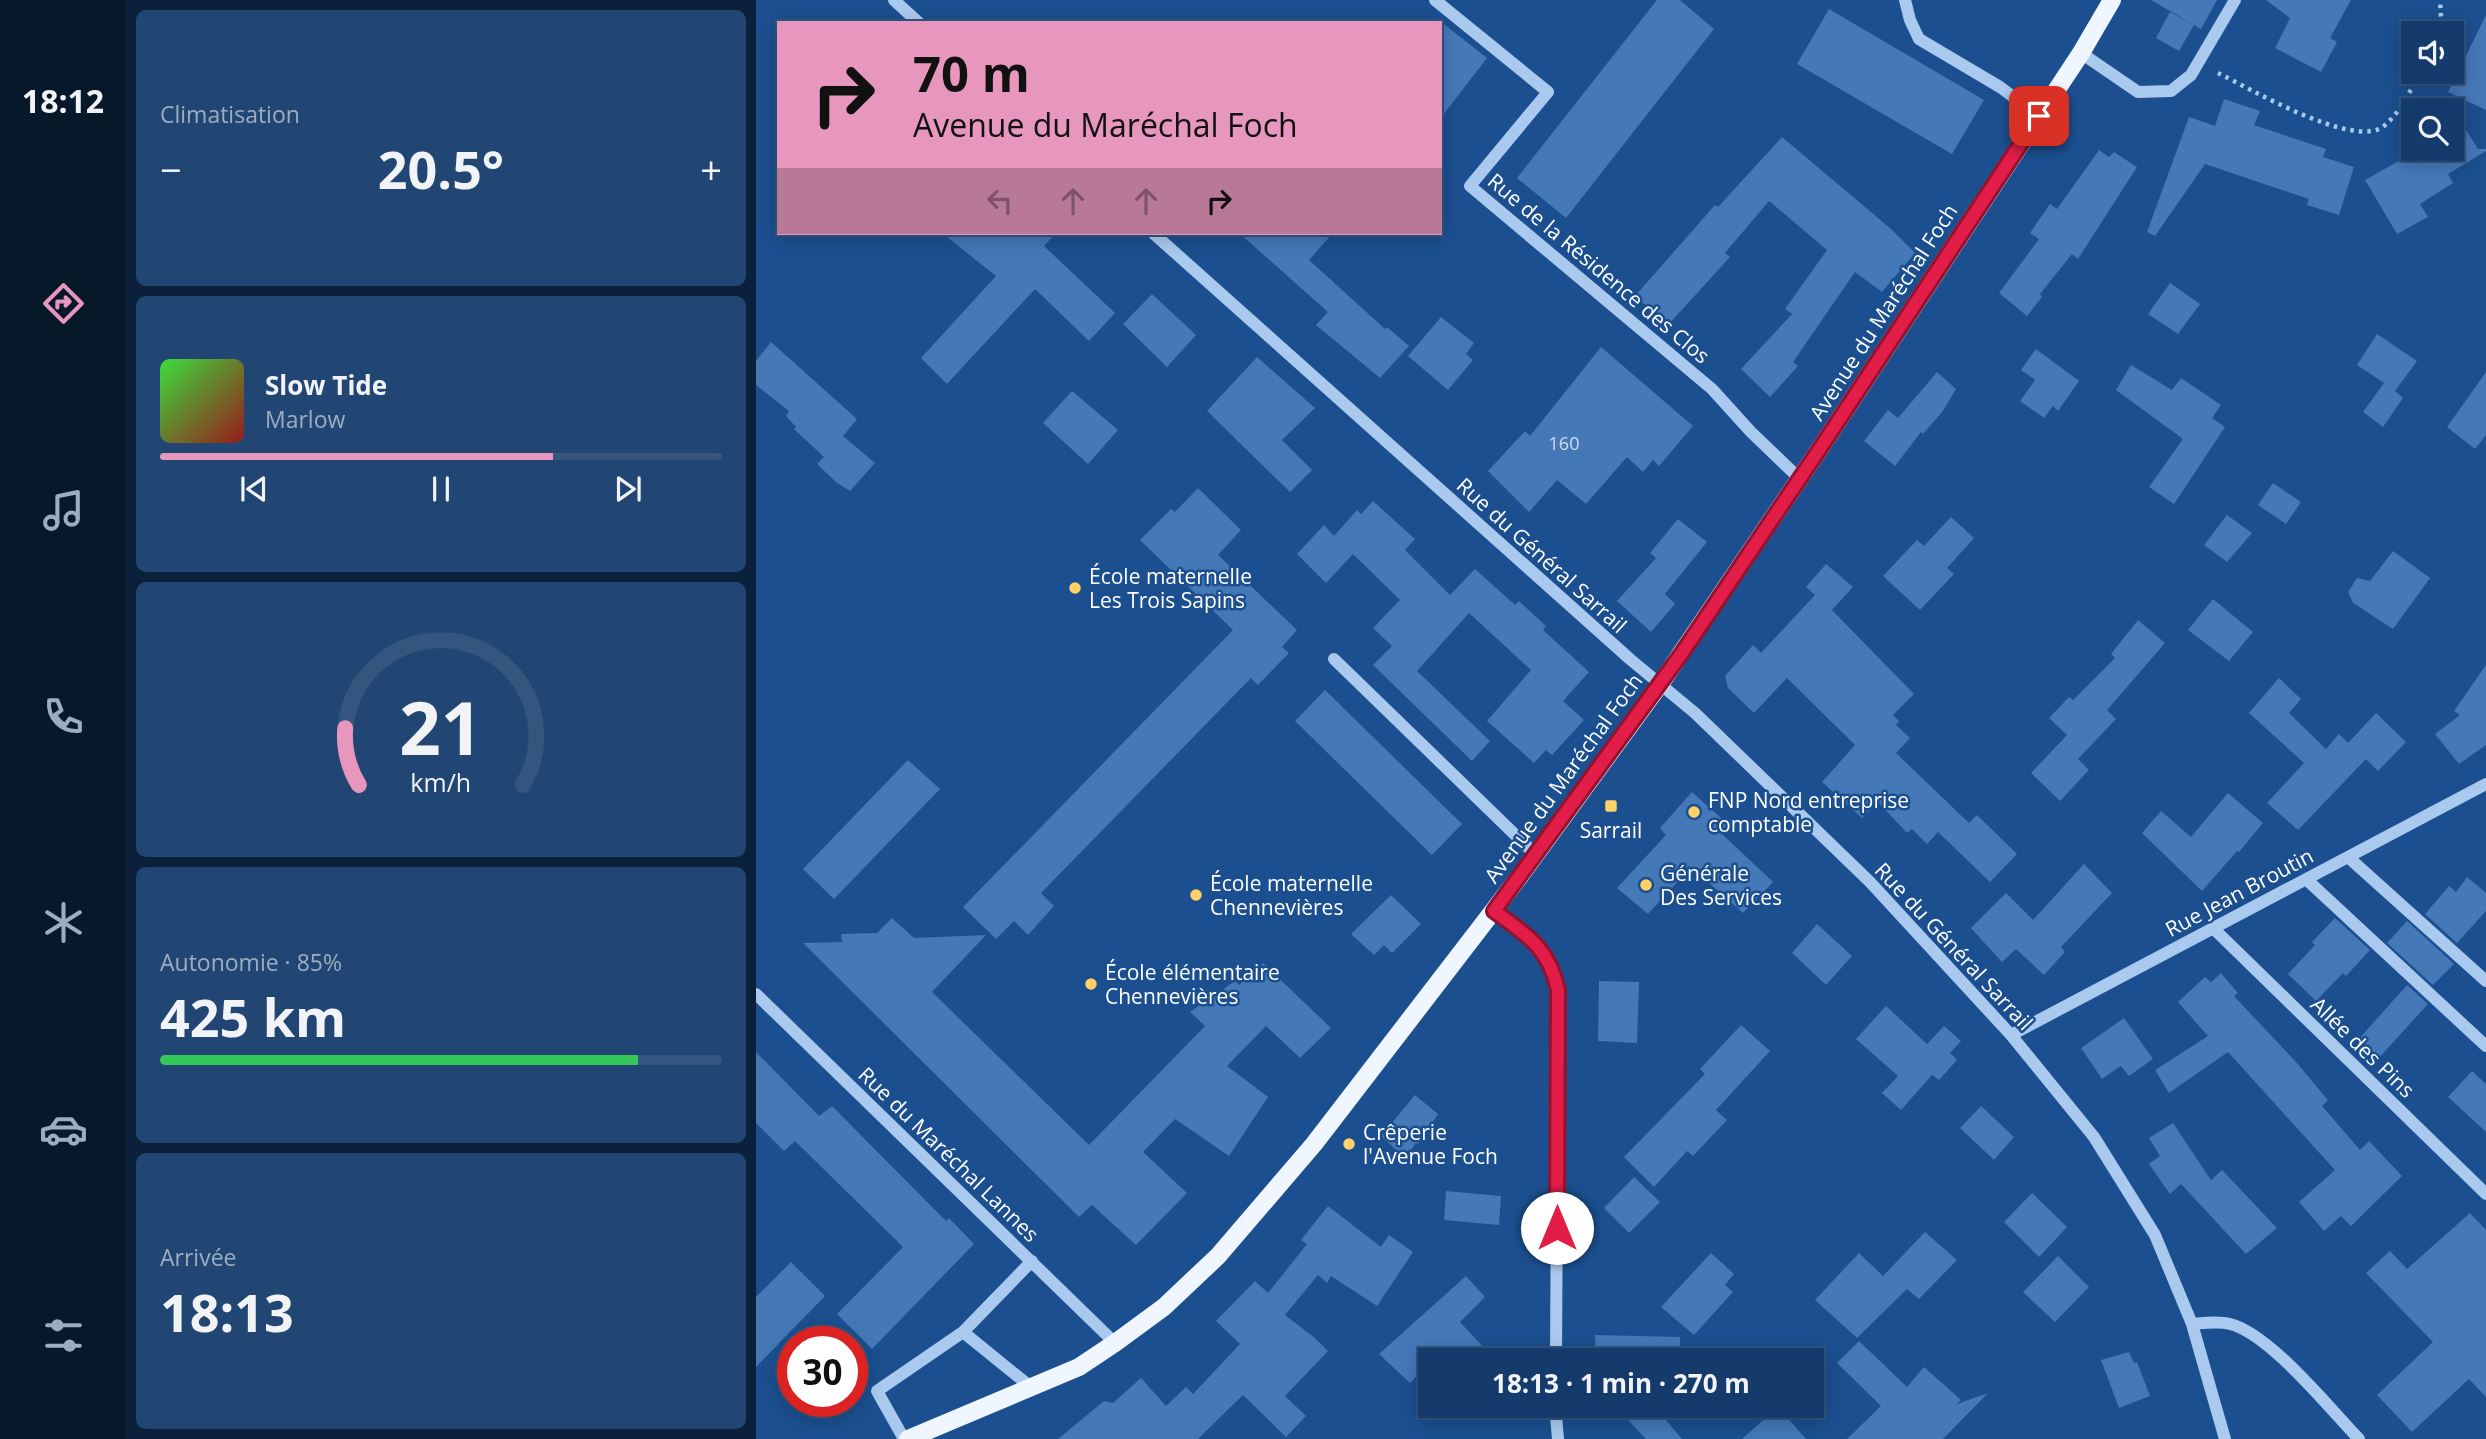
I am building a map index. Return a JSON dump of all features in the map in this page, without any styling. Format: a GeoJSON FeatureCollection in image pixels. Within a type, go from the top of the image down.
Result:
{"type":"FeatureCollection","features":[{"type":"Feature","properties":{"kind":"main road","name":"Avenue du Maréchal Foch"},"geometry":{"type":"LineString","coordinates":[[906,1439],[1079,1367],[1115,1343],[1164,1307],[1218,1256],[1314,1144],[1494,911],[1661,683],[1800,479],[2081,53],[2112,0]]}},
{"type":"Feature","properties":{"kind":"street"},"geometry":{"type":"LineString","coordinates":[[894,0],[917,21]]}},
{"type":"Feature","properties":{"kind":"street","name":"Rue de la Résidence des Clos"},"geometry":{"type":"LineString","coordinates":[[1435,0],[1548,92],[1471,186],[1712,389],[1751,432],[1800,479]]}},
{"type":"Feature","properties":{"kind":"street"},"geometry":{"type":"LineString","coordinates":[[1905,0],[1919,39],[2000,87],[2039,116]]}},
{"type":"Feature","properties":{"kind":"street"},"geometry":{"type":"LineString","coordinates":[[2081,53],[2138,92],[2171,91],[2191,75],[2235,0]]}},
{"type":"Feature","properties":{"kind":"street","name":"Rue du Général Sarrail"},"geometry":{"type":"LineString","coordinates":[[1155,235],[1630,660],[1661,683],[1870,882],[2011,1035],[2094,1137],[2155,1234],[2192,1324],[2225,1439]]}},
{"type":"Feature","properties":{"kind":"street"},"geometry":{"type":"LineString","coordinates":[[1334,659],[1536,855]]}},
{"type":"Feature","properties":{"kind":"street","name":"Rue Jean Broutin"},"geometry":{"type":"LineString","coordinates":[[2011,1035],[2486,784]]}},
{"type":"Feature","properties":{"kind":"street"},"geometry":{"type":"LineString","coordinates":[[2348,857],[2486,981]]}},
{"type":"Feature","properties":{"kind":"street"},"geometry":{"type":"LineString","coordinates":[[2306,879],[2486,1046]]}},
{"type":"Feature","properties":{"kind":"street"},"geometry":{"type":"LineString","coordinates":[[1494,911],[1544,953],[1554,970],[1558,990],[1556,1348]]}},
{"type":"Feature","properties":{"kind":"street","name":"Allée des Pins"},"geometry":{"type":"LineString","coordinates":[[2213,928],[2486,1194]]}},
{"type":"Feature","properties":{"kind":"street","name":"Rue du Maréchal Lannes"},"geometry":{"type":"LineString","coordinates":[[756,994],[1115,1343]]}},
{"type":"Feature","properties":{"kind":"street"},"geometry":{"type":"LineString","coordinates":[[906,1439],[877,1391],[963,1332],[1032,1261]]}},
{"type":"Feature","properties":{"kind":"street"},"geometry":{"type":"LineString","coordinates":[[2192,1324],[2231,1324],[2250,1334],[2274,1351],[2359,1439]]}},
{"type":"Feature","properties":{"kind":"street"},"geometry":{"type":"LineString","coordinates":[[963,1332],[1032,1388]]}},
{"type":"Feature","properties":{"kind":"street"},"geometry":{"type":"LineString","coordinates":[[1556,1418],[1558,1439]]}},
{"type":"Feature","properties":{"kind":"path"},"geometry":{"type":"LineString","coordinates":[[2440,0],[2440,21]]}},
{"type":"Feature","properties":{"kind":"path"},"geometry":{"type":"LineString","coordinates":[[2198,63],[2290,109],[2342,130],[2362,132],[2382,128],[2397,113],[2414,84]]}},
{"type":"Feature","properties":{"kind":"building"},"geometry":{"type":"Polygon","coordinates":[[[1657,0],[1680,0],[1714,29],[1566,218],[1517,178],[1657,0]]]}},
{"type":"Feature","properties":{"kind":"building"},"geometry":{"type":"Polygon","coordinates":[[[2151,0],[2217,0],[2201,29],[2151,0]]]}},
{"type":"Feature","properties":{"kind":"building"},"geometry":{"type":"Polygon","coordinates":[[[2266,0],[2351,0],[2330,38],[2337,42],[2321,72],[2275,48],[2290,18],[2266,0]]]}},
{"type":"Feature","properties":{"kind":"building"},"geometry":{"type":"Polygon","coordinates":[[[1829,9],[1984,100],[1952,154],[1797,64],[1829,9]]]}},
{"type":"Feature","properties":{"kind":"building"},"geometry":{"type":"Polygon","coordinates":[[[2170,12],[2194,25],[2179,51],[2156,38],[2170,12]]]}},
{"type":"Feature","properties":{"kind":"building"},"geometry":{"type":"Polygon","coordinates":[[[2486,15],[2486,110],[2448,92],[2452,84],[2464,84],[2464,60],[2486,15]]]}},
{"type":"Feature","properties":{"kind":"building"},"geometry":{"type":"Polygon","coordinates":[[[1442,23],[1487,58],[1442,116],[1442,23]]]}},
{"type":"Feature","properties":{"kind":"building"},"geometry":{"type":"Polygon","coordinates":[[[2224,99],[2260,111],[2254,125],[2326,149],[2323,157],[2354,167],[2339,215],[2307,205],[2309,199],[2205,164],[2155,236],[2147,232],[2189,117],[2215,126],[2224,99]]]}},
{"type":"Feature","properties":{"kind":"building"},"geometry":{"type":"Polygon","coordinates":[[[2464,127],[2478,149],[2486,149],[2448,174],[2453,183],[2420,204],[2428,217],[2397,234],[2365,180],[2401,160],[2464,161],[2464,127]]]}},
{"type":"Feature","properties":{"kind":"building"},"geometry":{"type":"Polygon","coordinates":[[[1782,137],[1891,229],[1915,253],[1882,292],[1855,272],[1793,362],[1798,366],[1770,397],[1741,369],[1792,314],[1785,309],[1827,250],[1769,201],[1725,253],[1730,257],[1668,325],[1635,296],[1715,205],[1718,207],[1782,137]]]}},
{"type":"Feature","properties":{"kind":"building"},"geometry":{"type":"Polygon","coordinates":[[[2099,150],[2109,157],[2114,152],[2137,167],[2078,259],[2072,254],[2040,294],[2042,297],[2027,316],[1999,293],[2039,239],[2030,233],[2050,204],[2057,209],[2099,150]]]}},
{"type":"Feature","properties":{"kind":"building"},"geometry":{"type":"Polygon","coordinates":[[[945,235],[1054,235],[1044,246],[1115,313],[1089,341],[1035,289],[947,384],[921,358],[996,276],[945,235]]]}},
{"type":"Feature","properties":{"kind":"building"},"geometry":{"type":"Polygon","coordinates":[[[1241,235],[1331,235],[1309,260],[1385,329],[1387,327],[1409,346],[1380,378],[1316,325],[1328,312],[1241,235]]]}},
{"type":"Feature","properties":{"kind":"building"},"geometry":{"type":"Polygon","coordinates":[[[2170,283],[2200,304],[2178,334],[2148,314],[2170,283]]]}},
{"type":"Feature","properties":{"kind":"building"},"geometry":{"type":"Polygon","coordinates":[[[1152,294],[1196,335],[1167,367],[1123,324],[1152,294]]]}},
{"type":"Feature","properties":{"kind":"building"},"geometry":{"type":"Polygon","coordinates":[[[1441,317],[1474,343],[1466,354],[1473,360],[1448,390],[1408,356],[1441,317]]]}},
{"type":"Feature","properties":{"kind":"building"},"geometry":{"type":"Polygon","coordinates":[[[2377,334],[2417,361],[2395,391],[2403,398],[2383,427],[2363,412],[2384,383],[2357,365],[2377,334]]]}},
{"type":"Feature","properties":{"kind":"building"},"geometry":{"type":"Polygon","coordinates":[[[771,342],[857,419],[843,436],[875,463],[850,491],[817,464],[824,457],[794,429],[796,427],[786,416],[789,411],[756,385],[756,361],[771,342]]]}},
{"type":"Feature","properties":{"kind":"building"},"geometry":{"type":"Polygon","coordinates":[[[1601,347],[1693,426],[1659,466],[1653,460],[1643,472],[1627,457],[1586,504],[1557,480],[1529,512],[1488,471],[1525,431],[1530,436],[1601,347]]]}},
{"type":"Feature","properties":{"kind":"building"},"geometry":{"type":"Polygon","coordinates":[[[2036,349],[2079,381],[2058,411],[2053,406],[2044,418],[2020,401],[2035,380],[2021,370],[2036,349]]]}},
{"type":"Feature","properties":{"kind":"building"},"geometry":{"type":"Polygon","coordinates":[[[1257,357],[1315,408],[1282,440],[1312,470],[1290,492],[1207,411],[1257,357]]]}},
{"type":"Feature","properties":{"kind":"building"},"geometry":{"type":"Polygon","coordinates":[[[2131,365],[2172,390],[2181,378],[2221,405],[2212,418],[2225,427],[2174,504],[2149,487],[2183,439],[2116,390],[2131,365]]]}},
{"type":"Feature","properties":{"kind":"building"},"geometry":{"type":"Polygon","coordinates":[[[1937,372],[1956,389],[1943,411],[1923,434],[1921,432],[1895,466],[1864,441],[1888,410],[1898,418],[1937,372]]]}},
{"type":"Feature","properties":{"kind":"building"},"geometry":{"type":"Polygon","coordinates":[[[2486,372],[2486,435],[2475,449],[2447,427],[2486,372]]]}},
{"type":"Feature","properties":{"kind":"building"},"geometry":{"type":"Polygon","coordinates":[[[1072,391],[1118,430],[1088,464],[1043,423],[1072,391]]]}},
{"type":"Feature","properties":{"kind":"building"},"geometry":{"type":"Polygon","coordinates":[[[2273,483],[2301,502],[2286,524],[2258,505],[2273,483]]]}},
{"type":"Feature","properties":{"kind":"building"},"geometry":{"type":"Polygon","coordinates":[[[1198,488],[1241,530],[1218,555],[1297,630],[1282,647],[1289,653],[1258,685],[1251,678],[1041,893],[1054,906],[1028,935],[1014,921],[996,939],[963,907],[1233,630],[1140,540],[1171,509],[1175,512],[1198,488]]]}},
{"type":"Feature","properties":{"kind":"building"},"geometry":{"type":"Polygon","coordinates":[[[1373,501],[1415,539],[1405,550],[1450,595],[1475,569],[1515,605],[1519,601],[1546,626],[1543,630],[1589,672],[1563,701],[1584,720],[1552,755],[1546,750],[1534,763],[1487,721],[1531,670],[1469,613],[1417,671],[1490,741],[1472,761],[1373,665],[1392,646],[1373,628],[1400,600],[1353,554],[1326,583],[1297,554],[1324,525],[1334,536],[1357,510],[1361,514],[1373,501]]]}},
{"type":"Feature","properties":{"kind":"building"},"geometry":{"type":"Polygon","coordinates":[[[2227,515],[2252,533],[2227,562],[2204,545],[2227,515]]]}},
{"type":"Feature","properties":{"kind":"building"},"geometry":{"type":"Polygon","coordinates":[[[1951,517],[1974,538],[1947,568],[1954,574],[1920,610],[1883,576],[1917,540],[1924,546],[1951,517]]]}},
{"type":"Feature","properties":{"kind":"building"},"geometry":{"type":"Polygon","coordinates":[[[1678,519],[1707,542],[1665,594],[1675,604],[1651,632],[1617,601],[1656,558],[1650,553],[1678,519]]]}},
{"type":"Feature","properties":{"kind":"building"},"geometry":{"type":"Polygon","coordinates":[[[2393,551],[2430,578],[2393,629],[2353,603],[2348,592],[2357,578],[2370,581],[2393,551]]]}},
{"type":"Feature","properties":{"kind":"building"},"geometry":{"type":"Polygon","coordinates":[[[1826,564],[1853,587],[1832,610],[1914,694],[1893,715],[1899,721],[1896,725],[1910,738],[1896,753],[1969,823],[1977,815],[2017,854],[1990,882],[1938,832],[1927,844],[1912,829],[1907,833],[1877,801],[1862,818],[1822,782],[1855,745],[1787,678],[1754,713],[1728,688],[1725,676],[1753,645],[1761,653],[1815,595],[1806,587],[1826,564]]]}},
{"type":"Feature","properties":{"kind":"building"},"geometry":{"type":"Polygon","coordinates":[[[2213,599],[2253,632],[2229,661],[2188,630],[2213,599]]]}},
{"type":"Feature","properties":{"kind":"building"},"geometry":{"type":"Polygon","coordinates":[[[2138,620],[2165,643],[2107,710],[2116,719],[2078,759],[2089,770],[2060,801],[2031,773],[2067,735],[2049,718],[2069,697],[2073,700],[2115,658],[2111,654],[2138,620]]]}},
{"type":"Feature","properties":{"kind":"building"},"geometry":{"type":"Polygon","coordinates":[[[2486,665],[2486,745],[2459,764],[2435,734],[2460,715],[2454,711],[2486,665]]]}},
{"type":"Feature","properties":{"kind":"building"},"geometry":{"type":"Polygon","coordinates":[[[2279,678],[2301,699],[2289,713],[2326,749],[2339,734],[2348,743],[2376,713],[2406,742],[2378,771],[2366,759],[2298,830],[2267,803],[2304,763],[2249,713],[2279,678]]]}},
{"type":"Feature","properties":{"kind":"building"},"geometry":{"type":"Polygon","coordinates":[[[1325,690],[1462,824],[1432,855],[1295,721],[1325,690]]]}},
{"type":"Feature","properties":{"kind":"building"},"geometry":{"type":"Polygon","coordinates":[[[908,760],[940,789],[834,899],[803,869],[908,760]]]}},
{"type":"Feature","properties":{"kind":"building"},"geometry":{"type":"Polygon","coordinates":[[[1692,792],[1729,825],[1721,833],[1773,882],[1743,913],[1691,867],[1648,914],[1617,888],[1666,835],[1660,828],[1692,792]]]}},
{"type":"Feature","properties":{"kind":"building"},"geometry":{"type":"Polygon","coordinates":[[[2228,793],[2263,823],[2202,891],[2142,833],[2161,811],[2191,837],[2228,793]]]}},
{"type":"Feature","properties":{"kind":"building"},"geometry":{"type":"Polygon","coordinates":[[[2084,864],[2112,893],[2061,947],[2065,952],[2044,975],[2016,949],[2002,962],[1971,928],[2006,893],[2033,920],[2084,864]]]}},
{"type":"Feature","properties":{"kind":"building"},"geometry":{"type":"Polygon","coordinates":[[[2467,877],[2486,893],[2486,911],[2457,943],[2425,914],[2449,886],[2456,892],[2467,877]]]}},
{"type":"Feature","properties":{"kind":"building"},"geometry":{"type":"Polygon","coordinates":[[[1391,895],[1421,924],[1392,953],[1384,945],[1374,955],[1351,934],[1391,895]]]}},
{"type":"Feature","properties":{"kind":"building"},"geometry":{"type":"Polygon","coordinates":[[[892,918],[914,938],[986,935],[932,992],[1089,1145],[1205,1026],[1190,1012],[1235,981],[1239,985],[1263,963],[1331,1028],[1300,1058],[1266,1026],[1227,1066],[1268,1097],[1229,1156],[1175,1119],[1143,1152],[1187,1193],[1136,1245],[1092,1205],[1079,1217],[803,943],[842,942],[841,934],[877,933],[892,918]]]}},
{"type":"Feature","properties":{"kind":"building"},"geometry":{"type":"Polygon","coordinates":[[[2335,918],[2370,950],[2346,976],[2343,973],[2316,1001],[2288,974],[2315,945],[2312,942],[2335,918]]]}},
{"type":"Feature","properties":{"kind":"building"},"geometry":{"type":"Polygon","coordinates":[[[2407,921],[2454,964],[2433,985],[2387,943],[2407,921]]]}},
{"type":"Feature","properties":{"kind":"building"},"geometry":{"type":"Polygon","coordinates":[[[1817,924],[1852,956],[1826,985],[1792,953],[1817,924]]]}},
{"type":"Feature","properties":{"kind":"building"},"geometry":{"type":"Polygon","coordinates":[[[2221,973],[2238,993],[2234,996],[2328,1100],[2322,1106],[2360,1150],[2369,1141],[2402,1176],[2351,1226],[2341,1216],[2324,1231],[2299,1202],[2335,1170],[2228,1052],[2169,1093],[2155,1070],[2208,1036],[2178,1002],[2205,977],[2211,982],[2221,973]]]}},
{"type":"Feature","properties":{"kind":"building"},"geometry":{"type":"Polygon","coordinates":[[[1599,981],[1639,982],[1637,1043],[1598,1041],[1599,981]]]}},
{"type":"Feature","properties":{"kind":"building"},"geometry":{"type":"Polygon","coordinates":[[[2407,985],[2428,1004],[2377,1060],[2357,1041],[2407,985]]]}},
{"type":"Feature","properties":{"kind":"building"},"geometry":{"type":"Polygon","coordinates":[[[1886,1006],[1927,1044],[1944,1026],[1961,1041],[1950,1053],[1957,1060],[1939,1080],[1932,1075],[1901,1110],[1882,1093],[1898,1076],[1856,1039],[1886,1006]]]}},
{"type":"Feature","properties":{"kind":"building"},"geometry":{"type":"Polygon","coordinates":[[[2124,1018],[2153,1059],[2129,1076],[2121,1066],[2102,1079],[2081,1048],[2124,1018]]]}},
{"type":"Feature","properties":{"kind":"building"},"geometry":{"type":"Polygon","coordinates":[[[1741,1025],[1770,1051],[1716,1110],[1727,1120],[1693,1156],[1687,1151],[1654,1187],[1624,1157],[1705,1074],[1700,1069],[1741,1025]]]}},
{"type":"Feature","properties":{"kind":"building"},"geometry":{"type":"Polygon","coordinates":[[[756,1052],[819,1116],[832,1106],[946,1221],[949,1218],[974,1244],[872,1349],[868,1345],[868,1326],[849,1326],[837,1314],[903,1247],[795,1141],[784,1151],[756,1123],[756,1052]]]}},
{"type":"Feature","properties":{"kind":"building"},"geometry":{"type":"Polygon","coordinates":[[[2472,1071],[2486,1084],[2486,1132],[2448,1097],[2472,1071]]]}},
{"type":"Feature","properties":{"kind":"building"},"geometry":{"type":"Polygon","coordinates":[[[1415,1095],[1438,1114],[1405,1158],[1381,1136],[1415,1095]]]}},
{"type":"Feature","properties":{"kind":"building"},"geometry":{"type":"Polygon","coordinates":[[[1981,1106],[2014,1137],[1994,1160],[1960,1128],[1981,1106]]]}},
{"type":"Feature","properties":{"kind":"building"},"geometry":{"type":"Polygon","coordinates":[[[2173,1123],[2211,1180],[2222,1170],[2277,1228],[2246,1254],[2181,1184],[2170,1194],[2149,1164],[2160,1156],[2149,1138],[2173,1123]]]}},
{"type":"Feature","properties":{"kind":"building"},"geometry":{"type":"Polygon","coordinates":[[[1634,1177],[1660,1202],[1629,1233],[1604,1208],[1634,1177]]]}},
{"type":"Feature","properties":{"kind":"building"},"geometry":{"type":"Polygon","coordinates":[[[1446,1191],[1501,1196],[1499,1225],[1444,1220],[1446,1191]]]}},
{"type":"Feature","properties":{"kind":"building"},"geometry":{"type":"Polygon","coordinates":[[[2032,1193],[2067,1227],[2039,1257],[2004,1222],[2032,1193]]]}},
{"type":"Feature","properties":{"kind":"building"},"geometry":{"type":"Polygon","coordinates":[[[1328,1206],[1381,1247],[1389,1235],[1413,1252],[1377,1306],[1331,1276],[1327,1283],[1318,1275],[1285,1315],[1328,1351],[1285,1396],[1306,1416],[1286,1437],[1243,1395],[1198,1439],[1058,1439],[1104,1401],[1113,1403],[1141,1378],[1166,1406],[1186,1387],[1193,1394],[1240,1344],[1216,1321],[1255,1281],[1268,1293],[1307,1244],[1301,1240],[1328,1206]]]}},
{"type":"Feature","properties":{"kind":"building"},"geometry":{"type":"Polygon","coordinates":[[[2470,1213],[2486,1230],[2486,1397],[2469,1379],[2412,1432],[2377,1395],[2433,1342],[2366,1273],[2390,1251],[2407,1269],[2470,1213]]]}},
{"type":"Feature","properties":{"kind":"building"},"geometry":{"type":"Polygon","coordinates":[[[1925,1232],[1957,1260],[1919,1299],[1907,1289],[1857,1338],[1815,1300],[1859,1253],[1883,1276],[1925,1232]]]}},
{"type":"Feature","properties":{"kind":"building"},"geometry":{"type":"Polygon","coordinates":[[[1711,1253],[1734,1274],[1725,1285],[1733,1292],[1694,1335],[1661,1307],[1711,1253]]]}},
{"type":"Feature","properties":{"kind":"building"},"geometry":{"type":"Polygon","coordinates":[[[2058,1256],[2089,1287],[2055,1322],[2023,1292],[2058,1256]]]}},
{"type":"Feature","properties":{"kind":"building"},"geometry":{"type":"Polygon","coordinates":[[[791,1262],[825,1296],[796,1326],[777,1326],[777,1345],[756,1367],[756,1297],[791,1262]]]}},
{"type":"Feature","properties":{"kind":"building"},"geometry":{"type":"Polygon","coordinates":[[[1466,1276],[1485,1297],[1460,1322],[1484,1348],[1418,1348],[1418,1375],[1410,1383],[1379,1354],[1466,1276]]]}},
{"type":"Feature","properties":{"kind":"building"},"geometry":{"type":"Polygon","coordinates":[[[1595,1335],[1680,1337],[1680,1348],[1596,1348],[1595,1335]]]}},
{"type":"Feature","properties":{"kind":"building"},"geometry":{"type":"Polygon","coordinates":[[[1859,1341],[1907,1387],[1924,1367],[1961,1400],[1957,1404],[1988,1393],[1943,1439],[1847,1439],[1881,1406],[1837,1363],[1859,1341]]]}},
{"type":"Feature","properties":{"kind":"building"},"geometry":{"type":"Polygon","coordinates":[[[2129,1352],[2134,1363],[2137,1362],[2150,1396],[2119,1408],[2101,1360],[2129,1352]]]}},
{"type":"Feature","properties":{"kind":"building"},"geometry":{"type":"Polygon","coordinates":[[[1626,1418],[1664,1418],[1682,1439],[1646,1439],[1626,1418]]]}},
{"type":"Feature","properties":{"kind":"building"},"geometry":{"type":"Polygon","coordinates":[[[1766,1418],[1788,1418],[1806,1439],[1742,1439],[1766,1418]]]}},
{"type":"Feature","properties":{"kind":"place","name":"École maternelle Les Trois Sapins"},"geometry":{"type":"Point","coordinates":[1075,588]}},
{"type":"Feature","properties":{"kind":"place","name":"Sarrail"},"geometry":{"type":"Point","coordinates":[1611,806]}},
{"type":"Feature","properties":{"kind":"place","name":"FNP Nord entreprise comptable"},"geometry":{"type":"Point","coordinates":[1694,812]}},
{"type":"Feature","properties":{"kind":"place","name":"Générale Des Services"},"geometry":{"type":"Point","coordinates":[1646,885]}},
{"type":"Feature","properties":{"kind":"place","name":"École maternelle Chennevières"},"geometry":{"type":"Point","coordinates":[1196,895]}},
{"type":"Feature","properties":{"kind":"place","name":"École élémentaire Chennevières"},"geometry":{"type":"Point","coordinates":[1091,984]}},
{"type":"Feature","properties":{"kind":"place","name":"Crêperie l'Avenue Foch"},"geometry":{"type":"Point","coordinates":[1349,1144]}},
{"type":"Feature","properties":{"kind":"route"},"geometry":{"type":"LineString","coordinates":[[1557,1228],[1558,990],[1554,970],[1544,953],[1525,934],[1494,911],[1682,653],[2039,116]]}}]}
